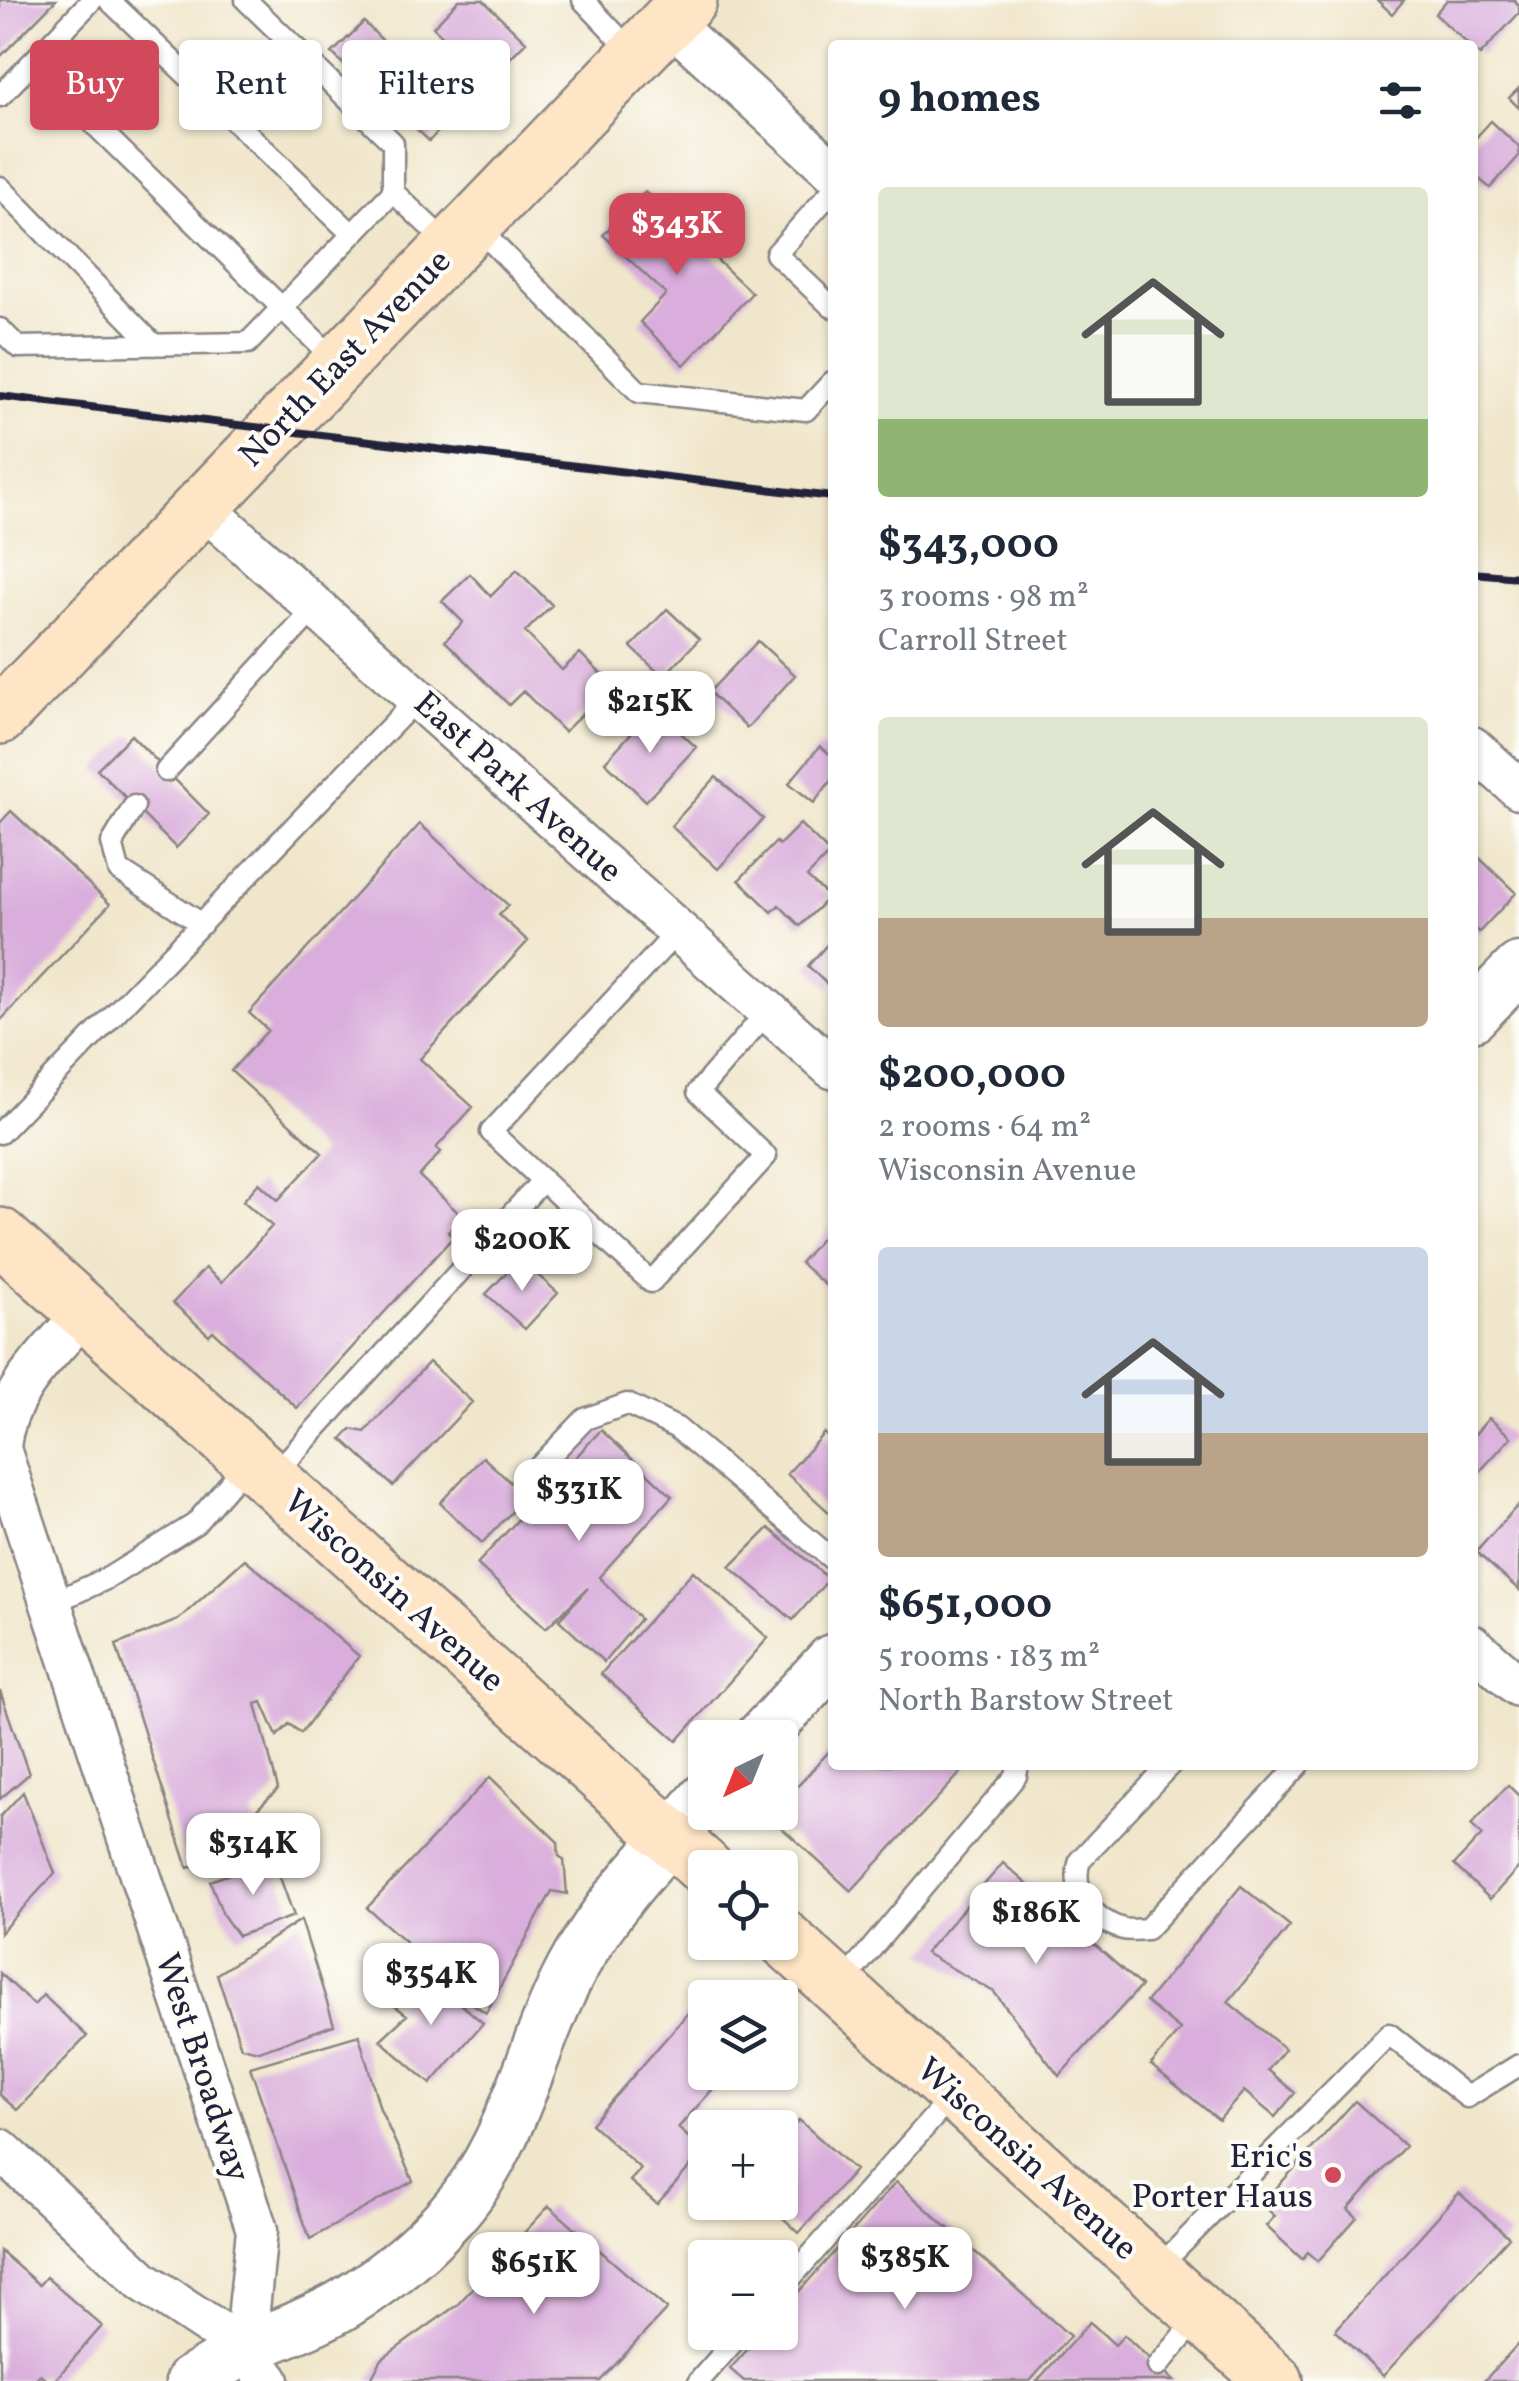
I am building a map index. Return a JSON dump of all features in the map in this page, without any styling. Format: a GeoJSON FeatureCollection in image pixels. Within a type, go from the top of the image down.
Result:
{"type":"FeatureCollection","features":[{"type":"Feature","properties":{"kind":"main road","name":"North East Avenue"},"geometry":{"type":"LineString","coordinates":[[0,716],[664,25]]}},
{"type":"Feature","properties":{"kind":"main road"},"geometry":{"type":"LineString","coordinates":[[0,1236],[84,1313]]}},
{"type":"Feature","properties":{"kind":"main road","name":"Wisconsin Avenue"},"geometry":{"type":"LineString","coordinates":[[84,1313],[260,1470],[694,1834]]}},
{"type":"Feature","properties":{"kind":"main road","name":"Wisconsin Avenue"},"geometry":{"type":"LineString","coordinates":[[798,1951],[1275,2381]]}},
{"type":"Feature","properties":{"kind":"street"},"geometry":{"type":"LineString","coordinates":[[664,25],[828,167]]}},
{"type":"Feature","properties":{"kind":"street","name":"East Park Avenue"},"geometry":{"type":"LineString","coordinates":[[202,507],[420,697],[828,1064]]}},
{"type":"Feature","properties":{"kind":"street"},"geometry":{"type":"LineString","coordinates":[[1478,752],[1519,789]]}},
{"type":"Feature","properties":{"kind":"street"},"geometry":{"type":"LineString","coordinates":[[1478,1010],[1519,968]]}},
{"type":"Feature","properties":{"kind":"street","name":"West Broadway"},"geometry":{"type":"LineString","coordinates":[[84,1313],[7,1397],[0,1448],[257,2230],[257,2365]]}},
{"type":"Feature","properties":{"kind":"street"},"geometry":{"type":"LineString","coordinates":[[1478,1649],[1519,1686]]}},
{"type":"Feature","properties":{"kind":"street"},"geometry":{"type":"LineString","coordinates":[[777,1720],[828,1664]]}},
{"type":"Feature","properties":{"kind":"street"},"geometry":{"type":"LineString","coordinates":[[191,2381],[257,2365],[406,2260],[454,2212],[514,2112],[546,2024],[577,1959],[617,1898],[694,1834]]}},
{"type":"Feature","properties":{"kind":"street"},"geometry":{"type":"LineString","coordinates":[[0,2149],[143,2281],[257,2365]]}},
{"type":"Feature","properties":{"kind":"lane"},"geometry":{"type":"LineString","coordinates":[[53,40],[92,0]]}},
{"type":"Feature","properties":{"kind":"lane"},"geometry":{"type":"LineString","coordinates":[[109,0],[352,234]]}},
{"type":"Feature","properties":{"kind":"lane"},"geometry":{"type":"LineString","coordinates":[[0,329],[18,348],[248,344],[393,192],[394,144],[246,0]]}},
{"type":"Feature","properties":{"kind":"lane"},"geometry":{"type":"LineString","coordinates":[[583,0],[664,25]]}},
{"type":"Feature","properties":{"kind":"lane"},"geometry":{"type":"LineString","coordinates":[[0,96],[30,64]]}},
{"type":"Feature","properties":{"kind":"lane"},"geometry":{"type":"LineString","coordinates":[[101,130],[338,362]]}},
{"type":"Feature","properties":{"kind":"lane"},"geometry":{"type":"LineString","coordinates":[[0,187],[154,345]]}},
{"type":"Feature","properties":{"kind":"lane"},"geometry":{"type":"LineString","coordinates":[[393,192],[462,234],[639,392],[806,410],[828,386]]}},
{"type":"Feature","properties":{"kind":"lane"},"geometry":{"type":"LineString","coordinates":[[828,196],[776,254],[828,303]]}},
{"type":"Feature","properties":{"kind":"lane"},"geometry":{"type":"LineString","coordinates":[[166,771],[316,607]]}},
{"type":"Feature","properties":{"kind":"lane"},"geometry":{"type":"LineString","coordinates":[[0,1133],[420,697]]}},
{"type":"Feature","properties":{"kind":"lane"},"geometry":{"type":"LineString","coordinates":[[134,806],[112,843],[119,870],[202,924]]}},
{"type":"Feature","properties":{"kind":"lane"},"geometry":{"type":"LineString","coordinates":[[678,930],[491,1132],[651,1282],[766,1156],[698,1092],[769,1010]]}},
{"type":"Feature","properties":{"kind":"lane"},"geometry":{"type":"LineString","coordinates":[[50,1604],[108,1578],[195,1524],[260,1470],[542,1180]]}},
{"type":"Feature","properties":{"kind":"lane"},"geometry":{"type":"LineString","coordinates":[[536,1470],[585,1419],[627,1404],[677,1428],[828,1556]]}},
{"type":"Feature","properties":{"kind":"lane"},"geometry":{"type":"LineString","coordinates":[[839,1988],[1017,1770]]}},
{"type":"Feature","properties":{"kind":"lane"},"geometry":{"type":"LineString","coordinates":[[1165,1770],[1080,1860],[1075,1875],[1080,1895],[1100,1917],[1124,1930],[1148,1929],[1295,1770]]}},
{"type":"Feature","properties":{"kind":"lane"},"geometry":{"type":"LineString","coordinates":[[1154,2272],[1389,2034],[1467,2098],[1519,2066]]}},
{"type":"Feature","properties":{"kind":"lane"},"geometry":{"type":"LineString","coordinates":[[798,2270],[955,2092]]}},
{"type":"Feature","properties":{"kind":"lane"},"geometry":{"type":"LineString","coordinates":[[1158,2366],[1201,2314]]}},
{"type":"Feature","properties":{"kind":"lane"},"geometry":{"type":"LineString","coordinates":[[699,2381],[726,2350]]}},
{"type":"Feature","properties":{"kind":"building"},"geometry":{"type":"Polygon","coordinates":[[[0,0],[56,0],[0,57],[0,0]]]}},
{"type":"Feature","properties":{"kind":"building"},"geometry":{"type":"Polygon","coordinates":[[[459,0],[483,0],[526,42],[510,58],[510,40],[446,40],[433,27],[459,0]]]}},
{"type":"Feature","properties":{"kind":"building"},"geometry":{"type":"Polygon","coordinates":[[[1377,0],[1404,0],[1392,14],[1377,0]]]}},
{"type":"Feature","properties":{"kind":"building"},"geometry":{"type":"Polygon","coordinates":[[[1447,0],[1514,0],[1519,5],[1519,13],[1480,55],[1478,40],[1464,40],[1435,14],[1447,0]]]}},
{"type":"Feature","properties":{"kind":"building"},"geometry":{"type":"Polygon","coordinates":[[[364,22],[382,40],[345,40],[364,22]]]}},
{"type":"Feature","properties":{"kind":"building"},"geometry":{"type":"Polygon","coordinates":[[[342,43],[342,63],[332,53],[342,43]]]}},
{"type":"Feature","properties":{"kind":"building"},"geometry":{"type":"Polygon","coordinates":[[[1519,88],[1519,108],[1509,98],[1519,88]]]}},
{"type":"Feature","properties":{"kind":"building"},"geometry":{"type":"Polygon","coordinates":[[[1491,121],[1519,147],[1519,156],[1490,188],[1478,178],[1478,135],[1491,121]]]}},
{"type":"Feature","properties":{"kind":"building"},"geometry":{"type":"Polygon","coordinates":[[[418,130],[440,130],[429,141],[418,130]]]}},
{"type":"Feature","properties":{"kind":"building"},"geometry":{"type":"Polygon","coordinates":[[[645,192],[752,293],[684,365],[640,322],[666,294],[603,235],[645,192]]]}},
{"type":"Feature","properties":{"kind":"building"},"geometry":{"type":"Polygon","coordinates":[[[517,570],[552,605],[525,632],[562,670],[580,653],[612,685],[564,732],[523,691],[509,705],[445,641],[463,622],[442,601],[470,574],[491,596],[517,570]]]}},
{"type":"Feature","properties":{"kind":"building"},"geometry":{"type":"Polygon","coordinates":[[[667,609],[699,639],[663,677],[631,647],[667,609]]]}},
{"type":"Feature","properties":{"kind":"building"},"geometry":{"type":"Polygon","coordinates":[[[758,641],[795,675],[747,728],[709,692],[758,641]]]}},
{"type":"Feature","properties":{"kind":"building"},"geometry":{"type":"Polygon","coordinates":[[[646,717],[659,729],[667,720],[696,747],[646,801],[605,762],[646,717]]]}},
{"type":"Feature","properties":{"kind":"building"},"geometry":{"type":"Polygon","coordinates":[[[131,735],[209,814],[176,848],[97,769],[131,735]]]}},
{"type":"Feature","properties":{"kind":"building"},"geometry":{"type":"Polygon","coordinates":[[[820,746],[828,753],[828,784],[814,803],[789,783],[820,746]]]}},
{"type":"Feature","properties":{"kind":"building"},"geometry":{"type":"Polygon","coordinates":[[[716,777],[763,819],[718,869],[671,826],[716,777]]]}},
{"type":"Feature","properties":{"kind":"building"},"geometry":{"type":"Polygon","coordinates":[[[11,811],[110,904],[0,1021],[0,823],[11,811]]]}},
{"type":"Feature","properties":{"kind":"building"},"geometry":{"type":"Polygon","coordinates":[[[420,824],[508,905],[499,915],[528,941],[420,1059],[473,1107],[436,1148],[441,1152],[419,1176],[462,1216],[448,1232],[453,1237],[297,1408],[213,1331],[209,1335],[173,1303],[205,1268],[222,1282],[272,1226],[243,1201],[259,1183],[278,1200],[322,1153],[231,1071],[268,1030],[249,1013],[420,824]]]}},
{"type":"Feature","properties":{"kind":"building"},"geometry":{"type":"Polygon","coordinates":[[[800,824],[828,851],[807,877],[828,898],[800,926],[779,905],[772,912],[739,880],[776,842],[779,845],[800,824]]]}},
{"type":"Feature","properties":{"kind":"building"},"geometry":{"type":"Polygon","coordinates":[[[1478,857],[1516,893],[1478,931],[1478,857]]]}},
{"type":"Feature","properties":{"kind":"building"},"geometry":{"type":"Polygon","coordinates":[[[828,944],[828,985],[808,966],[828,944]]]}},
{"type":"Feature","properties":{"kind":"building"},"geometry":{"type":"Polygon","coordinates":[[[828,1231],[828,1288],[800,1263],[828,1231]]]}},
{"type":"Feature","properties":{"kind":"building"},"geometry":{"type":"Polygon","coordinates":[[[520,1259],[558,1293],[525,1329],[486,1294],[520,1259]]]}},
{"type":"Feature","properties":{"kind":"building"},"geometry":{"type":"Polygon","coordinates":[[[429,1362],[472,1402],[393,1486],[342,1439],[351,1429],[365,1432],[429,1362]]]}},
{"type":"Feature","properties":{"kind":"building"},"geometry":{"type":"Polygon","coordinates":[[[1489,1418],[1511,1437],[1478,1473],[1478,1431],[1489,1418]]]}},
{"type":"Feature","properties":{"kind":"building"},"geometry":{"type":"Polygon","coordinates":[[[601,1430],[672,1496],[599,1577],[640,1619],[604,1662],[559,1620],[588,1588],[546,1628],[477,1564],[601,1430]]]}},
{"type":"Feature","properties":{"kind":"building"},"geometry":{"type":"Polygon","coordinates":[[[824,1433],[828,1437],[828,1511],[787,1474],[824,1433]]]}},
{"type":"Feature","properties":{"kind":"building"},"geometry":{"type":"Polygon","coordinates":[[[483,1457],[526,1497],[482,1543],[440,1503],[483,1457]]]}},
{"type":"Feature","properties":{"kind":"building"},"geometry":{"type":"Polygon","coordinates":[[[1519,1504],[1519,1590],[1478,1550],[1519,1504]]]}},
{"type":"Feature","properties":{"kind":"building"},"geometry":{"type":"Polygon","coordinates":[[[769,1528],[828,1580],[793,1620],[730,1567],[769,1528]]]}},
{"type":"Feature","properties":{"kind":"building"},"geometry":{"type":"Polygon","coordinates":[[[245,1559],[359,1656],[301,1733],[289,1724],[277,1736],[262,1702],[256,1704],[278,1789],[252,1814],[261,1844],[188,1868],[116,1645],[178,1620],[245,1559]]]}},
{"type":"Feature","properties":{"kind":"building"},"geometry":{"type":"Polygon","coordinates":[[[693,1571],[768,1638],[696,1720],[688,1720],[688,1729],[677,1741],[601,1674],[693,1571]]]}},
{"type":"Feature","properties":{"kind":"building"},"geometry":{"type":"Polygon","coordinates":[[[0,1691],[29,1774],[0,1799],[0,1691]]]}},
{"type":"Feature","properties":{"kind":"building"},"geometry":{"type":"Polygon","coordinates":[[[828,1752],[828,1770],[963,1770],[851,1891],[784,1830],[798,1830],[798,1786],[828,1752]]]}},
{"type":"Feature","properties":{"kind":"building"},"geometry":{"type":"Polygon","coordinates":[[[490,1777],[558,1842],[567,1894],[552,1891],[486,2013],[436,1978],[439,1971],[367,1908],[490,1777]]]}},
{"type":"Feature","properties":{"kind":"building"},"geometry":{"type":"Polygon","coordinates":[[[1508,1785],[1519,1796],[1519,1867],[1490,1899],[1454,1865],[1482,1835],[1471,1825],[1508,1785]]]}},
{"type":"Feature","properties":{"kind":"building"},"geometry":{"type":"Polygon","coordinates":[[[23,1792],[55,1873],[0,1933],[0,1817],[23,1792]]]}},
{"type":"Feature","properties":{"kind":"building"},"geometry":{"type":"Polygon","coordinates":[[[273,1858],[294,1916],[238,1936],[223,1915],[210,1881],[273,1858]]]}},
{"type":"Feature","properties":{"kind":"building"},"geometry":{"type":"Polygon","coordinates":[[[1003,1863],[1141,1986],[1059,2076],[994,1992],[925,1953],[1003,1863]]]}},
{"type":"Feature","properties":{"kind":"building"},"geometry":{"type":"Polygon","coordinates":[[[1241,1886],[1290,1926],[1228,2002],[1285,2049],[1268,2070],[1295,2093],[1275,2117],[1244,2091],[1219,2120],[1151,2065],[1180,2030],[1146,2002],[1241,1886]]]}},
{"type":"Feature","properties":{"kind":"building"},"geometry":{"type":"Polygon","coordinates":[[[301,1920],[334,2025],[259,2051],[241,2047],[217,1974],[301,1920]]]}},
{"type":"Feature","properties":{"kind":"building"},"geometry":{"type":"Polygon","coordinates":[[[424,1972],[483,2023],[431,2084],[380,2040],[407,2015],[395,2006],[424,1972]]]}},
{"type":"Feature","properties":{"kind":"building"},"geometry":{"type":"Polygon","coordinates":[[[0,1973],[34,2005],[43,1995],[87,2036],[17,2110],[0,2095],[0,1973]]]}},
{"type":"Feature","properties":{"kind":"building"},"geometry":{"type":"Polygon","coordinates":[[[688,2013],[688,2090],[712,2090],[694,2110],[688,2110],[688,2117],[678,2128],[688,2137],[688,2169],[657,2204],[630,2181],[641,2169],[591,2124],[688,2013]]]}},
{"type":"Feature","properties":{"kind":"building"},"geometry":{"type":"Polygon","coordinates":[[[359,2035],[380,2109],[413,2181],[310,2239],[250,2067],[359,2035]]]}},
{"type":"Feature","properties":{"kind":"building","name":"Eric's Porter Haus"},"geometry":{"type":"Polygon","coordinates":[[[1355,2101],[1405,2146],[1348,2209],[1357,2217],[1318,2261],[1308,2252],[1302,2259],[1266,2226],[1275,2216],[1262,2204],[1355,2101]]]}},
{"type":"Feature","properties":{"kind":"building"},"geometry":{"type":"Polygon","coordinates":[[[798,2121],[855,2170],[799,2233],[785,2220],[798,2220],[798,2121]]]}},
{"type":"Feature","properties":{"kind":"building"},"geometry":{"type":"Polygon","coordinates":[[[896,2182],[1070,2336],[1030,2381],[744,2381],[730,2369],[747,2350],[798,2350],[798,2293],[896,2182]]]}},
{"type":"Feature","properties":{"kind":"building"},"geometry":{"type":"Polygon","coordinates":[[[1459,2193],[1509,2237],[1383,2376],[1335,2331],[1459,2193]]]}},
{"type":"Feature","properties":{"kind":"building"},"geometry":{"type":"Polygon","coordinates":[[[549,2206],[667,2309],[600,2381],[370,2381],[382,2359],[457,2305],[549,2206]]]}},
{"type":"Feature","properties":{"kind":"building"},"geometry":{"type":"Polygon","coordinates":[[[0,2251],[39,2285],[46,2277],[102,2326],[54,2381],[47,2381],[40,2374],[34,2381],[0,2381],[0,2251]]]}},
{"type":"Feature","properties":{"kind":"building"},"geometry":{"type":"Polygon","coordinates":[[[1090,2322],[1115,2345],[1124,2335],[1174,2381],[1037,2381],[1090,2322]]]}},
{"type":"Feature","properties":{"kind":"building"},"geometry":{"type":"Polygon","coordinates":[[[1519,2343],[1519,2381],[1484,2381],[1519,2343]]]}},
{"type":"Feature","properties":{"kind":"railway"},"geometry":{"type":"LineString","coordinates":[[0,396],[828,497]]}},
{"type":"Feature","properties":{"kind":"railway"},"geometry":{"type":"LineString","coordinates":[[1478,574],[1519,577]]}},
{"type":"Feature","properties":{"kind":"place","name":"Eric's Porter Haus"},"geometry":{"type":"Point","coordinates":[1333,2175]}}]}
